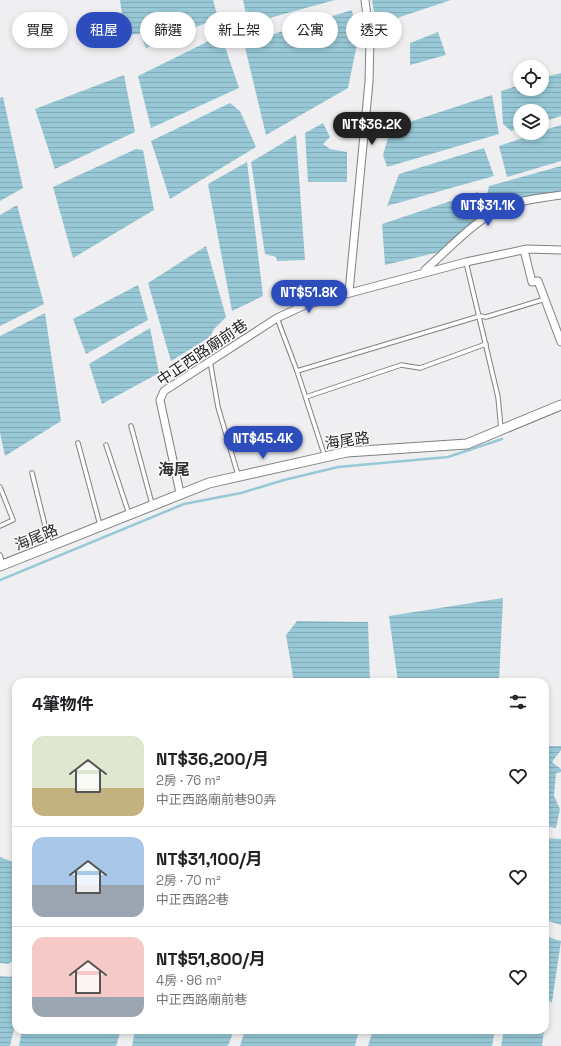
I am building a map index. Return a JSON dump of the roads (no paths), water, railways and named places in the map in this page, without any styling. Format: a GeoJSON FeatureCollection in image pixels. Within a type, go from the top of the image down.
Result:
{"type":"FeatureCollection","features":[{"type":"Feature","properties":{"kind":"street"},"geometry":{"type":"LineString","coordinates":[[349,292],[369,82],[370,40],[365,0]]}},
{"type":"Feature","properties":{"kind":"street"},"geometry":{"type":"LineString","coordinates":[[423,272],[483,219],[506,206],[525,200],[561,195]]}},
{"type":"Feature","properties":{"kind":"street"},"geometry":{"type":"LineString","coordinates":[[524,250],[532,282],[538,281],[558,324],[561,342]]}},
{"type":"Feature","properties":{"kind":"street","name":"中正西路廟前巷"},"geometry":{"type":"LineString","coordinates":[[180,493],[160,400],[160,395],[164,390],[277,318],[305,305],[423,272],[466,262],[524,250],[561,250]]}},
{"type":"Feature","properties":{"kind":"street","name":"海尾路"},"geometry":{"type":"LineString","coordinates":[[2,566],[152,504],[209,483],[325,457],[380,449],[467,444],[561,405]]}},
{"type":"Feature","properties":{"kind":"street","name":"海尾路"},"geometry":{"type":"LineString","coordinates":[[543,412],[561,410]]}},
{"type":"Feature","properties":{"kind":"lane"},"geometry":{"type":"LineString","coordinates":[[466,262],[498,397],[501,430]]}},
{"type":"Feature","properties":{"kind":"lane"},"geometry":{"type":"LineString","coordinates":[[297,371],[480,316],[486,317],[545,298]]}},
{"type":"Feature","properties":{"kind":"lane"},"geometry":{"type":"LineString","coordinates":[[277,318],[306,397],[325,457]]}},
{"type":"Feature","properties":{"kind":"lane"},"geometry":{"type":"LineString","coordinates":[[306,397],[401,365],[420,368],[486,344]]}},
{"type":"Feature","properties":{"kind":"lane"},"geometry":{"type":"LineString","coordinates":[[210,361],[218,407],[238,476]]}},
{"type":"Feature","properties":{"kind":"lane"},"geometry":{"type":"LineString","coordinates":[[131,426],[152,504]]}},
{"type":"Feature","properties":{"kind":"lane"},"geometry":{"type":"LineString","coordinates":[[78,443],[100,526]]}},
{"type":"Feature","properties":{"kind":"lane"},"geometry":{"type":"LineString","coordinates":[[106,445],[129,514]]}},
{"type":"Feature","properties":{"kind":"lane"},"geometry":{"type":"LineString","coordinates":[[32,473],[50,547]]}},
{"type":"Feature","properties":{"kind":"lane"},"geometry":{"type":"LineString","coordinates":[[0,486],[13,520],[0,526]]}},
{"type":"Feature","properties":{"kind":"lane"},"geometry":{"type":"LineString","coordinates":[[0,555],[2,566]]}},
{"type":"Feature","properties":{"kind":"water"},"geometry":{"type":"Polygon","coordinates":[[[120,0],[213,0],[216,12],[204,12],[204,24],[196,27],[196,12],[140,12],[140,34],[132,35],[132,12],[122,12],[120,0]]]}},
{"type":"Feature","properties":{"kind":"water"},"geometry":{"type":"Polygon","coordinates":[[[243,0],[335,0],[292,12],[282,12],[282,15],[274,17],[274,12],[246,12],[243,0]]]}},
{"type":"Feature","properties":{"kind":"water"},"geometry":{"type":"Polygon","coordinates":[[[372,0],[451,0],[402,16],[402,12],[374,12],[372,0]]]}},
{"type":"Feature","properties":{"kind":"water"},"geometry":{"type":"Polygon","coordinates":[[[352,10],[352,12],[346,12],[346,48],[356,48],[348,88],[266,135],[245,48],[274,48],[274,34],[282,31],[282,48],[338,48],[338,14],[352,10]]]}},
{"type":"Feature","properties":{"kind":"water"},"geometry":{"type":"Polygon","coordinates":[[[438,32],[446,55],[410,65],[410,43],[438,32]]]}},
{"type":"Feature","properties":{"kind":"water"},"geometry":{"type":"Polygon","coordinates":[[[204,43],[204,48],[225,48],[239,88],[151,128],[138,76],[204,43]]]}},
{"type":"Feature","properties":{"kind":"water"},"geometry":{"type":"Polygon","coordinates":[[[561,73],[561,116],[549,120],[549,104],[513,104],[513,130],[511,131],[503,124],[501,91],[513,87],[513,96],[549,96],[549,76],[561,73]]]}},
{"type":"Feature","properties":{"kind":"water"},"geometry":{"type":"Polygon","coordinates":[[[124,75],[135,132],[55,169],[35,109],[124,75]]]}},
{"type":"Feature","properties":{"kind":"water"},"geometry":{"type":"Polygon","coordinates":[[[492,95],[499,134],[387,167],[383,155],[391,128],[492,95]]]}},
{"type":"Feature","properties":{"kind":"water"},"geometry":{"type":"Polygon","coordinates":[[[3,97],[23,188],[0,201],[0,98],[3,97]]]}},
{"type":"Feature","properties":{"kind":"water"},"geometry":{"type":"Polygon","coordinates":[[[230,103],[240,111],[256,147],[170,199],[151,141],[230,103]]]}},
{"type":"Feature","properties":{"kind":"water"},"geometry":{"type":"Polygon","coordinates":[[[323,123],[330,137],[323,144],[330,149],[347,152],[347,182],[308,182],[305,133],[323,123]]]}},
{"type":"Feature","properties":{"kind":"water"},"geometry":{"type":"Polygon","coordinates":[[[561,125],[561,161],[507,177],[499,146],[517,140],[549,140],[549,129],[561,125]]]}},
{"type":"Feature","properties":{"kind":"water"},"geometry":{"type":"Polygon","coordinates":[[[296,135],[305,260],[277,261],[276,257],[265,254],[251,162],[296,135]]]}},
{"type":"Feature","properties":{"kind":"water"},"geometry":{"type":"Polygon","coordinates":[[[484,148],[494,176],[387,206],[399,174],[484,148]]]}},
{"type":"Feature","properties":{"kind":"water"},"geometry":{"type":"Polygon","coordinates":[[[136,149],[143,150],[154,210],[73,258],[53,187],[136,149]]]}},
{"type":"Feature","properties":{"kind":"water"},"geometry":{"type":"Polygon","coordinates":[[[247,162],[263,296],[232,311],[208,184],[247,162]]]}},
{"type":"Feature","properties":{"kind":"water"},"geometry":{"type":"Polygon","coordinates":[[[561,166],[561,192],[501,207],[494,200],[488,201],[487,194],[489,186],[561,166]]]}},
{"type":"Feature","properties":{"kind":"water"},"geometry":{"type":"Polygon","coordinates":[[[478,192],[482,217],[448,250],[385,265],[382,224],[478,192]]]}},
{"type":"Feature","properties":{"kind":"water"},"geometry":{"type":"Polygon","coordinates":[[[17,205],[44,304],[0,326],[0,215],[17,205]]]}},
{"type":"Feature","properties":{"kind":"water"},"geometry":{"type":"Polygon","coordinates":[[[206,246],[226,317],[214,329],[210,337],[171,361],[148,283],[206,246]]]}},
{"type":"Feature","properties":{"kind":"water"},"geometry":{"type":"Polygon","coordinates":[[[138,285],[148,320],[86,354],[73,319],[138,285]]]}},
{"type":"Feature","properties":{"kind":"water"},"geometry":{"type":"Polygon","coordinates":[[[45,313],[61,421],[5,456],[0,433],[0,336],[45,313]]]}},
{"type":"Feature","properties":{"kind":"water"},"geometry":{"type":"Polygon","coordinates":[[[150,328],[159,373],[102,404],[89,364],[150,328]]]}},
{"type":"Feature","properties":{"kind":"water"},"geometry":{"type":"Polygon","coordinates":[[[503,598],[499,678],[397,678],[389,616],[503,598]]]}},
{"type":"Feature","properties":{"kind":"water"},"geometry":{"type":"Polygon","coordinates":[[[297,621],[368,622],[370,678],[293,678],[286,635],[297,621]]]}},
{"type":"Feature","properties":{"kind":"water"},"geometry":{"type":"Polygon","coordinates":[[[549,746],[561,746],[561,750],[552,762],[561,769],[561,772],[556,773],[554,796],[560,809],[556,828],[549,827],[549,746]]]}},
{"type":"Feature","properties":{"kind":"water"},"geometry":{"type":"Polygon","coordinates":[[[549,838],[561,839],[561,925],[549,921],[549,838]]]}},
{"type":"Feature","properties":{"kind":"water"},"geometry":{"type":"Polygon","coordinates":[[[0,857],[12,862],[12,962],[8,964],[0,963],[0,857]]]}},
{"type":"Feature","properties":{"kind":"water"},"geometry":{"type":"Polygon","coordinates":[[[549,937],[561,941],[552,1002],[549,1002],[549,937]]]}},
{"type":"Feature","properties":{"kind":"water"},"geometry":{"type":"Polygon","coordinates":[[[0,976],[12,977],[13,1034],[10,1046],[0,1046],[0,976]]]}},
{"type":"Feature","properties":{"kind":"water"},"geometry":{"type":"Polygon","coordinates":[[[21,1034],[120,1034],[116,1046],[19,1046],[21,1034]]]}},
{"type":"Feature","properties":{"kind":"water"},"geometry":{"type":"Polygon","coordinates":[[[134,1034],[232,1034],[228,1046],[132,1046],[134,1034]]]}},
{"type":"Feature","properties":{"kind":"water"},"geometry":{"type":"Polygon","coordinates":[[[244,1034],[358,1034],[355,1046],[240,1046],[244,1034]]]}},
{"type":"Feature","properties":{"kind":"water"},"geometry":{"type":"Polygon","coordinates":[[[372,1034],[494,1034],[492,1046],[368,1046],[372,1034]]]}},
{"type":"Feature","properties":{"kind":"water"},"geometry":{"type":"Polygon","coordinates":[[[503,1034],[544,1034],[542,1046],[501,1046],[503,1034]]]}},
{"type":"Feature","properties":{"kind":"waterway"},"geometry":{"type":"LineString","coordinates":[[0,580],[184,504],[241,493],[284,480],[338,467],[448,457],[502,439]]}},
{"type":"Feature","properties":{"kind":"district","name":"海尾"},"geometry":{"type":"Point","coordinates":[174,469]}}]}
